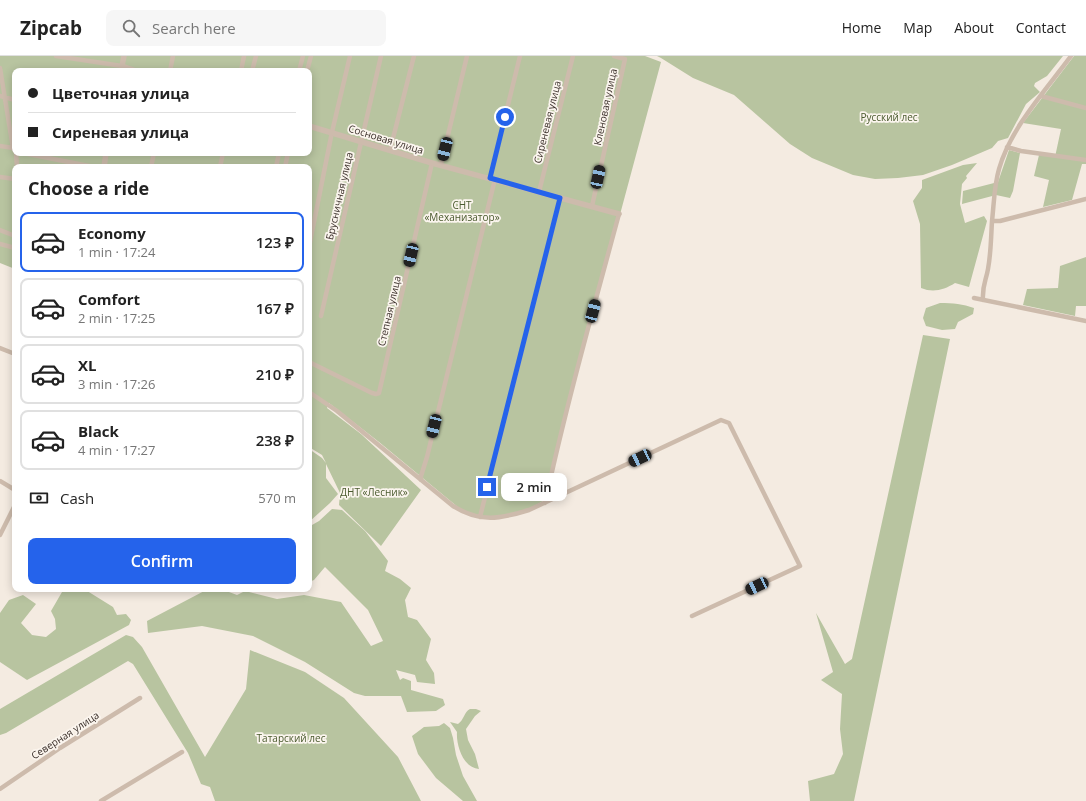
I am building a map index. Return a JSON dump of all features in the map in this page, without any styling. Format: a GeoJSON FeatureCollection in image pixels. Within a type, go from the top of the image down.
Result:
{"type":"FeatureCollection","features":[{"type":"Feature","properties":{"kind":"street"},"geometry":{"type":"LineString","coordinates":[[56,56],[117,68]]}},
{"type":"Feature","properties":{"kind":"street"},"geometry":{"type":"LineString","coordinates":[[122,68],[124,56]]}},
{"type":"Feature","properties":{"kind":"street"},"geometry":{"type":"LineString","coordinates":[[171,68],[173,56]]}},
{"type":"Feature","properties":{"kind":"street"},"geometry":{"type":"LineString","coordinates":[[242,68],[244,56]]}},
{"type":"Feature","properties":{"kind":"street"},"geometry":{"type":"LineString","coordinates":[[253,68],[256,56]]}},
{"type":"Feature","properties":{"kind":"street"},"geometry":{"type":"LineString","coordinates":[[300,68],[303,56]]}},
{"type":"Feature","properties":{"kind":"street"},"geometry":{"type":"LineString","coordinates":[[308,68],[311,56]]}},
{"type":"Feature","properties":{"kind":"street"},"geometry":{"type":"LineString","coordinates":[[312,232],[332,132],[350,56]]}},
{"type":"Feature","properties":{"kind":"street","name":"Брусничная улица"},"geometry":{"type":"LineString","coordinates":[[321,316],[381,56]]}},
{"type":"Feature","properties":{"kind":"street"},"geometry":{"type":"LineString","coordinates":[[390,150],[414,56]]}},
{"type":"Feature","properties":{"kind":"street"},"geometry":{"type":"LineString","coordinates":[[441,164],[467,56]]}},
{"type":"Feature","properties":{"kind":"street"},"geometry":{"type":"LineString","coordinates":[[421,480],[520,56]]}},
{"type":"Feature","properties":{"kind":"street","name":"Сиреневая улица"},"geometry":{"type":"LineString","coordinates":[[539,192],[573,56]]}},
{"type":"Feature","properties":{"kind":"street","name":"Кленовая улица"},"geometry":{"type":"LineString","coordinates":[[592,206],[625,59],[614,56]]}},
{"type":"Feature","properties":{"kind":"street"},"geometry":{"type":"LineString","coordinates":[[983,300],[983,284],[988,271],[990,254],[995,188],[999,170],[1007,147],[1041,96],[1072,56]]}},
{"type":"Feature","properties":{"kind":"street"},"geometry":{"type":"LineString","coordinates":[[0,68],[2,97],[12,139]]}},
{"type":"Feature","properties":{"kind":"street"},"geometry":{"type":"LineString","coordinates":[[1041,96],[1086,108]]}},
{"type":"Feature","properties":{"kind":"street"},"geometry":{"type":"LineString","coordinates":[[2,97],[12,99]]}},
{"type":"Feature","properties":{"kind":"street","name":"Сосновая улица"},"geometry":{"type":"LineString","coordinates":[[312,127],[619,214]]}},
{"type":"Feature","properties":{"kind":"street"},"geometry":{"type":"LineString","coordinates":[[0,146],[12,150]]}},
{"type":"Feature","properties":{"kind":"street"},"geometry":{"type":"LineString","coordinates":[[1007,147],[1021,151],[1086,160]]}},
{"type":"Feature","properties":{"kind":"street"},"geometry":{"type":"LineString","coordinates":[[38,156],[79,164]]}},
{"type":"Feature","properties":{"kind":"street","name":"Степная улица"},"geometry":{"type":"LineString","coordinates":[[312,363],[376,394],[379,393],[432,162]]}},
{"type":"Feature","properties":{"kind":"street"},"geometry":{"type":"LineString","coordinates":[[0,177],[12,179]]}},
{"type":"Feature","properties":{"kind":"street"},"geometry":{"type":"LineString","coordinates":[[480,517],[560,198]]}},
{"type":"Feature","properties":{"kind":"street"},"geometry":{"type":"LineString","coordinates":[[992,221],[1000,221],[1086,199]]}},
{"type":"Feature","properties":{"kind":"street"},"geometry":{"type":"LineString","coordinates":[[545,503],[565,418],[619,214]]}},
{"type":"Feature","properties":{"kind":"street"},"geometry":{"type":"LineString","coordinates":[[0,230],[12,235]]}},
{"type":"Feature","properties":{"kind":"street"},"geometry":{"type":"LineString","coordinates":[[0,244],[12,247]]}},
{"type":"Feature","properties":{"kind":"street"},"geometry":{"type":"LineString","coordinates":[[974,298],[1086,321]]}},
{"type":"Feature","properties":{"kind":"street"},"geometry":{"type":"LineString","coordinates":[[0,348],[12,353]]}},
{"type":"Feature","properties":{"kind":"street"},"geometry":{"type":"LineString","coordinates":[[312,394],[361,431],[453,506],[463,512],[480,517],[496,518],[529,510],[721,420],[729,423],[800,566],[692,616]]}},
{"type":"Feature","properties":{"kind":"street"},"geometry":{"type":"LineString","coordinates":[[0,481],[12,488]]}},
{"type":"Feature","properties":{"kind":"street"},"geometry":{"type":"LineString","coordinates":[[0,534],[12,510]]}},
{"type":"Feature","properties":{"kind":"street","name":"Северная улица"},"geometry":{"type":"LineString","coordinates":[[0,789],[60,748],[140,698]]}},
{"type":"Feature","properties":{"kind":"street"},"geometry":{"type":"LineString","coordinates":[[101,801],[182,752]]}},
{"type":"Feature","properties":{"kind":"green space","name":"СНТ «Механизатор»"},"geometry":{"type":"Polygon","coordinates":[[[0,56],[645,56],[661,62],[543,501],[524,512],[490,517],[474,515],[459,508],[329,403],[327,408],[361,434],[421,490],[381,546],[339,505],[340,493],[326,464],[326,478],[338,494],[312,519],[312,451],[322,458],[326,463],[322,455],[312,449],[312,164],[12,164],[12,268],[0,263],[0,56]]]}},
{"type":"Feature","properties":{"kind":"green space","name":"Русский лес"},"geometry":{"type":"Polygon","coordinates":[[[657,56],[1063,56],[1047,76],[1035,83],[1034,86],[1040,92],[1026,104],[1008,138],[998,141],[992,148],[952,165],[923,175],[875,179],[853,175],[812,158],[790,144],[734,95],[693,78],[657,56]]]}},
{"type":"Feature","properties":{"kind":"green space"},"geometry":{"type":"Polygon","coordinates":[[[1074,56],[1086,56],[1086,164],[1082,164],[1072,200],[1043,207],[1049,180],[1034,176],[1039,155],[1055,157],[1061,129],[1023,123],[1074,56]]]}},
{"type":"Feature","properties":{"kind":"green space"},"geometry":{"type":"Polygon","coordinates":[[[1009,150],[1020,153],[1013,191],[1010,198],[996,195],[962,204],[963,191],[998,182],[1009,150]]]}},
{"type":"Feature","properties":{"kind":"green space"},"geometry":{"type":"Polygon","coordinates":[[[977,163],[966,176],[967,178],[962,184],[960,204],[965,223],[984,216],[987,221],[969,287],[955,283],[938,290],[925,290],[921,288],[920,224],[913,201],[922,188],[922,180],[963,165],[977,163]]]}},
{"type":"Feature","properties":{"kind":"green space"},"geometry":{"type":"Polygon","coordinates":[[[1086,257],[1086,306],[1076,306],[1075,316],[1023,305],[1027,289],[1058,288],[1060,266],[1086,257]]]}},
{"type":"Feature","properties":{"kind":"green space"},"geometry":{"type":"Polygon","coordinates":[[[940,303],[958,304],[974,308],[973,314],[958,322],[955,329],[942,330],[926,326],[923,318],[926,308],[940,303]]]}},
{"type":"Feature","properties":{"kind":"green space"},"geometry":{"type":"Polygon","coordinates":[[[923,335],[950,339],[854,801],[810,801],[808,781],[834,774],[843,754],[840,729],[842,694],[821,680],[833,672],[816,613],[845,664],[852,659],[923,335]]]}},
{"type":"Feature","properties":{"kind":"green space"},"geometry":{"type":"Polygon","coordinates":[[[332,509],[342,510],[365,531],[388,561],[385,571],[400,579],[411,588],[405,600],[408,617],[417,620],[431,639],[426,660],[434,673],[435,684],[417,682],[415,675],[396,670],[400,680],[403,678],[411,681],[411,690],[443,699],[445,705],[436,711],[407,712],[401,696],[365,696],[354,693],[305,662],[253,636],[202,626],[148,633],[147,621],[202,592],[229,592],[237,595],[243,592],[249,592],[277,599],[304,595],[341,602],[371,646],[383,641],[368,610],[325,567],[312,581],[312,525],[319,521],[332,509]]]}},
{"type":"Feature","properties":{"kind":"green space"},"geometry":{"type":"Polygon","coordinates":[[[62,592],[89,592],[113,607],[117,615],[126,614],[131,620],[129,625],[27,680],[0,662],[0,613],[9,600],[23,595],[36,604],[21,623],[32,635],[46,637],[56,629],[55,619],[51,611],[62,592]]]}},
{"type":"Feature","properties":{"kind":"green space","name":"Татарский лес"},"geometry":{"type":"Polygon","coordinates":[[[126,635],[133,637],[142,647],[205,757],[246,689],[250,650],[305,672],[344,698],[398,757],[421,801],[215,801],[210,787],[201,784],[188,753],[133,664],[128,661],[6,733],[0,735],[0,709],[126,635]]]}},
{"type":"Feature","properties":{"kind":"green space"},"geometry":{"type":"Polygon","coordinates":[[[470,709],[481,711],[475,716],[466,729],[468,740],[475,754],[479,769],[473,768],[465,760],[459,749],[457,732],[450,722],[458,724],[466,712],[470,709]]]}},
{"type":"Feature","properties":{"kind":"green space"},"geometry":{"type":"Polygon","coordinates":[[[444,723],[450,728],[456,755],[463,776],[477,801],[463,801],[436,778],[418,754],[412,736],[424,727],[439,726],[444,723]]]}},
{"type":"Feature","properties":{"kind":"route"},"geometry":{"type":"LineString","coordinates":[[487,487],[560,198],[490,178],[505,117]]}},
{"type":"Feature","properties":{"kind":"park label","name":"ДНТ «Лесник»"},"geometry":{"type":"Point","coordinates":[374,492]}}]}
